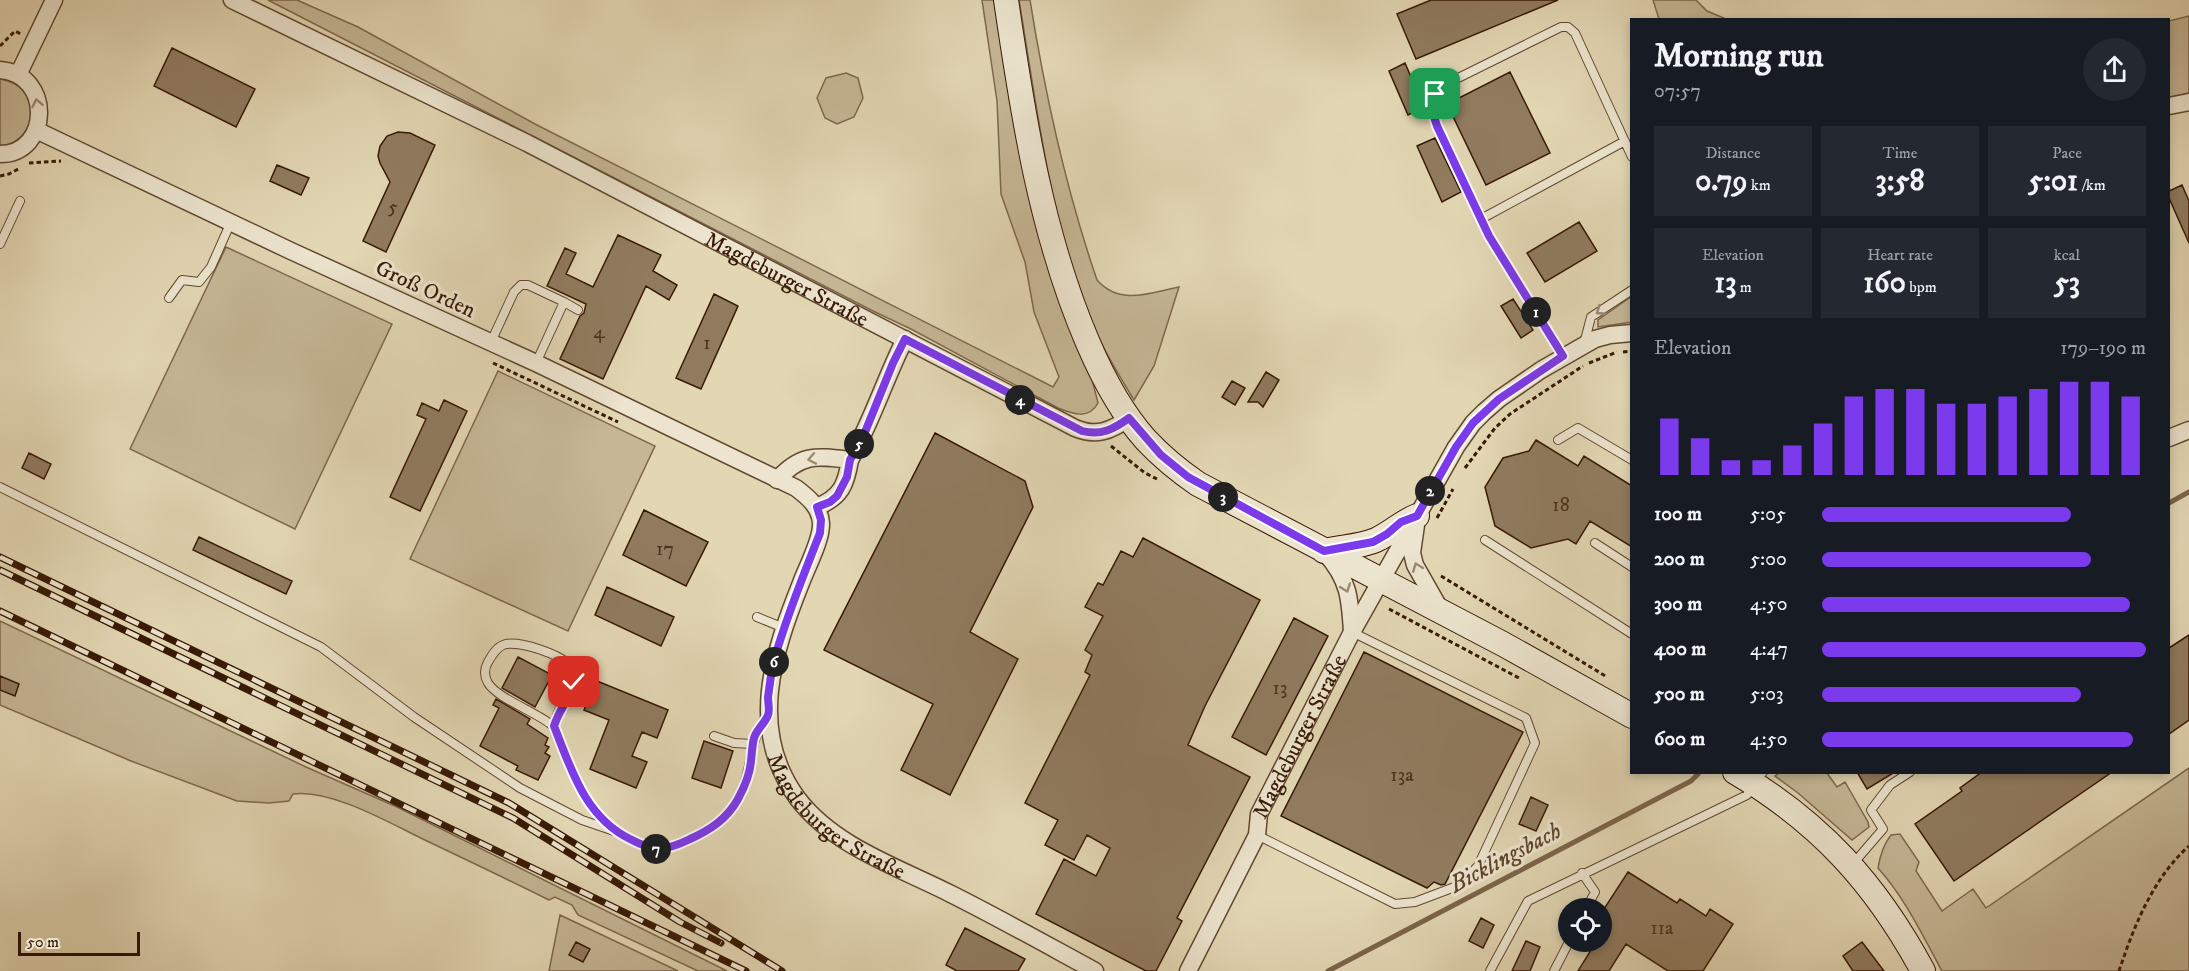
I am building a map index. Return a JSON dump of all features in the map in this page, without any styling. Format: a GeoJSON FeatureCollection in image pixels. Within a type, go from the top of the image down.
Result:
{"type":"FeatureCollection","features":[{"type":"Feature","properties":{"kind":"main road","name":"Magdeburger Straße"},"geometry":{"type":"LineString","coordinates":[[1006,0],[1027,135],[1040,194],[1078,320],[1113,393],[1129,418],[1161,455],[1188,477],[1443,612],[1630,715]]}},
{"type":"Feature","properties":{"kind":"main road"},"geometry":{"type":"LineString","coordinates":[[1324,551],[1373,542],[1401,522],[1425,520]]}},
{"type":"Feature","properties":{"kind":"main road"},"geometry":{"type":"LineString","coordinates":[[1750,776],[1804,820],[1852,865],[1885,906],[1923,971]]}},
{"type":"Feature","properties":{"kind":"street"},"geometry":{"type":"LineString","coordinates":[[18,75],[54,0]]}},
{"type":"Feature","properties":{"kind":"street","name":"Magdeburger Straße"},"geometry":{"type":"LineString","coordinates":[[232,0],[527,143],[1075,428],[1096,433]]}},
{"type":"Feature","properties":{"kind":"street"},"geometry":{"type":"LineString","coordinates":[[0,70],[18,75],[28,83],[35,93],[40,118],[36,130],[28,141],[18,149],[0,154]]}},
{"type":"Feature","properties":{"kind":"street"},"geometry":{"type":"LineString","coordinates":[[2170,106],[2189,102]]}},
{"type":"Feature","properties":{"kind":"street","name":"Groß Orden"},"geometry":{"type":"LineString","coordinates":[[36,130],[231,222],[333,263],[491,342],[796,488],[817,507]]}},
{"type":"Feature","properties":{"kind":"street"},"geometry":{"type":"LineString","coordinates":[[1443,612],[1415,565],[1412,553],[1456,447],[1473,423],[1499,399],[1563,356],[1584,344],[1610,335],[1630,333]]}},
{"type":"Feature","properties":{"kind":"street"},"geometry":{"type":"LineString","coordinates":[[817,507],[830,502],[837,496],[847,477],[850,460],[863,437],[905,339]]}},
{"type":"Feature","properties":{"kind":"street"},"geometry":{"type":"LineString","coordinates":[[1096,433],[1115,428],[1129,418]]}},
{"type":"Feature","properties":{"kind":"street"},"geometry":{"type":"LineString","coordinates":[[2170,438],[2189,430]]}},
{"type":"Feature","properties":{"kind":"street"},"geometry":{"type":"LineString","coordinates":[[777,480],[794,465],[816,456],[850,460]]}},
{"type":"Feature","properties":{"kind":"street","name":"Magdeburger Straße"},"geometry":{"type":"LineString","coordinates":[[817,507],[821,520],[820,533],[784,628],[770,678],[769,714],[775,751],[788,783],[807,810],[851,845],[953,895],[1095,971]]}},
{"type":"Feature","properties":{"kind":"street"},"geometry":{"type":"LineString","coordinates":[[1381,581],[1425,520]]}},
{"type":"Feature","properties":{"kind":"street","name":"Magdeburger Straße"},"geometry":{"type":"LineString","coordinates":[[1324,551],[1336,567],[1349,593],[1352,632]]}},
{"type":"Feature","properties":{"kind":"street","name":"Magdeburger Straße"},"geometry":{"type":"LineString","coordinates":[[1188,971],[1257,835],[1259,814],[1352,632],[1381,581]]}},
{"type":"Feature","properties":{"kind":"lane"},"geometry":{"type":"LineString","coordinates":[[1563,356],[1489,236],[1437,126],[1432,102],[1440,88],[1448,83],[1561,27],[1568,27],[1575,33],[1630,152]]}},
{"type":"Feature","properties":{"kind":"lane"},"geometry":{"type":"LineString","coordinates":[[1482,219],[1625,141]]}},
{"type":"Feature","properties":{"kind":"lane"},"geometry":{"type":"LineString","coordinates":[[0,244],[20,201]]}},
{"type":"Feature","properties":{"kind":"lane"},"geometry":{"type":"LineString","coordinates":[[170,298],[182,280],[199,282],[211,267],[231,222]]}},
{"type":"Feature","properties":{"kind":"lane"},"geometry":{"type":"LineString","coordinates":[[491,342],[514,292],[521,285],[528,285],[578,310]]}},
{"type":"Feature","properties":{"kind":"lane"},"geometry":{"type":"LineString","coordinates":[[1584,344],[1591,317],[1630,291]]}},
{"type":"Feature","properties":{"kind":"lane"},"geometry":{"type":"LineString","coordinates":[[536,363],[564,303]]}},
{"type":"Feature","properties":{"kind":"lane"},"geometry":{"type":"LineString","coordinates":[[1558,440],[1578,428],[1630,459]]}},
{"type":"Feature","properties":{"kind":"lane"},"geometry":{"type":"LineString","coordinates":[[0,487],[321,646],[414,717],[520,788],[582,820],[617,832],[647,847],[660,849],[675,846],[705,832],[724,818],[738,798],[750,768],[753,744],[758,729],[769,714]]}},
{"type":"Feature","properties":{"kind":"lane"},"geometry":{"type":"LineString","coordinates":[[1485,540],[1630,633]]}},
{"type":"Feature","properties":{"kind":"lane"},"geometry":{"type":"LineString","coordinates":[[1595,543],[1630,566]]}},
{"type":"Feature","properties":{"kind":"lane"},"geometry":{"type":"LineString","coordinates":[[757,617],[784,628]]}},
{"type":"Feature","properties":{"kind":"lane"},"geometry":{"type":"LineString","coordinates":[[1257,835],[1395,904],[1415,902],[1460,885],[1478,866],[1535,743],[1526,718],[1352,632]]}},
{"type":"Feature","properties":{"kind":"lane"},"geometry":{"type":"LineString","coordinates":[[554,726],[558,713],[573,688],[572,668],[566,662],[524,644],[512,643],[500,646],[486,666],[486,677],[491,687],[501,695],[545,718],[554,726],[585,798],[592,809],[617,832]]}},
{"type":"Feature","properties":{"kind":"lane"},"geometry":{"type":"LineString","coordinates":[[714,736],[734,743],[753,744]]}},
{"type":"Feature","properties":{"kind":"lane"},"geometry":{"type":"LineString","coordinates":[[1852,865],[1883,829],[1871,810],[1890,785],[1907,774]]}},
{"type":"Feature","properties":{"kind":"lane"},"geometry":{"type":"LineString","coordinates":[[1490,971],[1527,902],[1582,873],[1747,795],[1750,776]]}},
{"type":"Feature","properties":{"kind":"lane"},"geometry":{"type":"LineString","coordinates":[[1582,873],[1595,892],[1592,898]]}},
{"type":"Feature","properties":{"kind":"lane"},"geometry":{"type":"LineString","coordinates":[[1554,971],[1564,952]]}},
{"type":"Feature","properties":{"kind":"path"},"geometry":{"type":"LineString","coordinates":[[0,46],[15,31],[33,41]]}},
{"type":"Feature","properties":{"kind":"path"},"geometry":{"type":"LineString","coordinates":[[1463,470],[1494,428],[1510,414],[1585,365],[1609,354],[1630,351]]}},
{"type":"Feature","properties":{"kind":"path"},"geometry":{"type":"LineString","coordinates":[[1096,433],[1145,473],[1165,484]]}},
{"type":"Feature","properties":{"kind":"path"},"geometry":{"type":"LineString","coordinates":[[1425,520],[1454,488]]}},
{"type":"Feature","properties":{"kind":"path"},"geometry":{"type":"LineString","coordinates":[[1437,573],[1609,678]]}},
{"type":"Feature","properties":{"kind":"path"},"geometry":{"type":"LineString","coordinates":[[2119,971],[2131,937],[2152,894],[2168,869],[2189,846]]}},
{"type":"Feature","properties":{"kind":"shaded area"},"geometry":{"type":"Polygon","coordinates":[[[268,0],[297,0],[358,27],[535,124],[1053,387],[1059,377],[1034,312],[1025,262],[1001,194],[997,101],[982,0],[996,0],[1098,403],[1085,414],[1075,414],[1058,408],[911,329],[268,0]]]}},
{"type":"Feature","properties":{"kind":"shaded area"},"geometry":{"type":"Polygon","coordinates":[[[1019,0],[1030,0],[1057,142],[1097,280],[1115,293],[1125,295],[1146,294],[1179,287],[1154,366],[1134,400],[1095,331],[1077,286],[1050,180],[1019,0]]]}},
{"type":"Feature","properties":{"kind":"shaded area"},"geometry":{"type":"Polygon","coordinates":[[[1653,0],[1696,0],[1707,11],[1724,18],[1659,18],[1653,0]]]}},
{"type":"Feature","properties":{"kind":"shaded area"},"geometry":{"type":"Polygon","coordinates":[[[2189,16],[2189,93],[2170,98],[2170,21],[2189,16]]]}},
{"type":"Feature","properties":{"kind":"shaded area"},"geometry":{"type":"Polygon","coordinates":[[[846,73],[858,78],[863,98],[854,117],[837,124],[825,118],[817,98],[826,78],[846,73]]]}},
{"type":"Feature","properties":{"kind":"shaded area"},"geometry":{"type":"Polygon","coordinates":[[[0,79],[24,91],[30,101],[32,112],[23,134],[14,142],[0,148],[0,79]]]}},
{"type":"Feature","properties":{"kind":"shaded area"},"geometry":{"type":"Polygon","coordinates":[[[226,247],[392,324],[295,529],[130,449],[226,247]]]}},
{"type":"Feature","properties":{"kind":"shaded area"},"geometry":{"type":"Polygon","coordinates":[[[1630,297],[1630,322],[1598,327],[1598,320],[1630,297]]]}},
{"type":"Feature","properties":{"kind":"shaded area"},"geometry":{"type":"Polygon","coordinates":[[[498,371],[655,446],[568,631],[410,559],[498,371]]]}},
{"type":"Feature","properties":{"kind":"shaded area"},"geometry":{"type":"Polygon","coordinates":[[[0,621],[306,767],[397,807],[727,971],[698,971],[578,915],[572,905],[555,897],[549,900],[381,818],[344,803],[309,794],[293,794],[289,801],[269,803],[237,801],[131,761],[0,705],[0,621]]]}},
{"type":"Feature","properties":{"kind":"shaded area"},"geometry":{"type":"Polygon","coordinates":[[[2189,768],[2189,971],[1942,971],[1905,905],[1878,868],[1888,839],[1891,835],[1900,834],[1919,862],[1916,871],[1942,911],[1973,889],[1986,908],[2189,768]]]}},
{"type":"Feature","properties":{"kind":"shaded area"},"geometry":{"type":"Polygon","coordinates":[[[1778,774],[1828,774],[1837,787],[1845,782],[1869,827],[1852,840],[1775,776],[1778,774]]]}},
{"type":"Feature","properties":{"kind":"shaded area"},"geometry":{"type":"Polygon","coordinates":[[[560,915],[678,971],[549,971],[560,915]]]}},
{"type":"Feature","properties":{"kind":"building"},"geometry":{"type":"Polygon","coordinates":[[[1431,0],[1558,0],[1416,59],[1397,14],[1431,0]]]}},
{"type":"Feature","properties":{"kind":"building"},"geometry":{"type":"Polygon","coordinates":[[[172,48],[255,89],[236,127],[154,86],[172,48]]]}},
{"type":"Feature","properties":{"kind":"building"},"geometry":{"type":"Polygon","coordinates":[[[1405,63],[1424,107],[1408,115],[1389,71],[1405,63]]]}},
{"type":"Feature","properties":{"kind":"building"},"geometry":{"type":"Polygon","coordinates":[[[1510,72],[1550,153],[1486,185],[1447,104],[1510,72]]]}},
{"type":"Feature","properties":{"kind":"building"},"geometry":{"type":"Polygon","coordinates":[[[398,132],[410,133],[435,145],[386,252],[363,241],[390,182],[378,156],[380,146],[387,136],[398,132]]]}},
{"type":"Feature","properties":{"kind":"building"},"geometry":{"type":"Polygon","coordinates":[[[1435,138],[1461,192],[1442,202],[1417,146],[1435,138]]]}},
{"type":"Feature","properties":{"kind":"building"},"geometry":{"type":"Polygon","coordinates":[[[277,165],[309,178],[301,195],[270,181],[277,165]]]}},
{"type":"Feature","properties":{"kind":"building"},"geometry":{"type":"Polygon","coordinates":[[[2182,185],[2189,201],[2189,243],[2170,200],[2170,191],[2182,185]]]}},
{"type":"Feature","properties":{"kind":"building"},"geometry":{"type":"Polygon","coordinates":[[[1579,222],[1597,251],[1545,282],[1527,253],[1579,222]]]}},
{"type":"Feature","properties":{"kind":"building"},"geometry":{"type":"Polygon","coordinates":[[[618,235],[661,255],[653,271],[677,285],[669,300],[646,286],[603,379],[560,359],[580,316],[584,313],[586,304],[547,286],[565,248],[576,253],[566,274],[593,287],[618,235]]]}},
{"type":"Feature","properties":{"kind":"building"},"geometry":{"type":"Polygon","coordinates":[[[714,294],[738,306],[701,389],[676,378],[714,294]]]}},
{"type":"Feature","properties":{"kind":"building"},"geometry":{"type":"Polygon","coordinates":[[[1513,299],[1533,330],[1521,338],[1501,306],[1513,299]]]}},
{"type":"Feature","properties":{"kind":"building"},"geometry":{"type":"Polygon","coordinates":[[[1266,372],[1279,380],[1263,407],[1258,402],[1248,402],[1266,372]]]}},
{"type":"Feature","properties":{"kind":"building"},"geometry":{"type":"Polygon","coordinates":[[[1232,381],[1245,388],[1235,405],[1222,397],[1232,381]]]}},
{"type":"Feature","properties":{"kind":"building"},"geometry":{"type":"Polygon","coordinates":[[[444,400],[467,411],[420,511],[390,497],[426,419],[417,415],[422,403],[439,411],[444,400]]]}},
{"type":"Feature","properties":{"kind":"building"},"geometry":{"type":"Polygon","coordinates":[[[935,433],[1025,481],[1033,507],[970,632],[1018,659],[950,795],[901,770],[933,704],[824,650],[935,433]]]}},
{"type":"Feature","properties":{"kind":"building"},"geometry":{"type":"Polygon","coordinates":[[[1536,440],[1578,466],[1584,456],[1630,485],[1630,546],[1590,521],[1576,544],[1568,539],[1531,548],[1495,526],[1485,487],[1503,458],[1529,451],[1536,440]]]}},
{"type":"Feature","properties":{"kind":"building"},"geometry":{"type":"Polygon","coordinates":[[[29,453],[51,464],[44,479],[22,468],[29,453]]]}},
{"type":"Feature","properties":{"kind":"building"},"geometry":{"type":"Polygon","coordinates":[[[644,510],[708,542],[686,586],[623,555],[644,510]]]}},
{"type":"Feature","properties":{"kind":"building"},"geometry":{"type":"Polygon","coordinates":[[[199,537],[292,581],[286,594],[193,550],[199,537]]]}},
{"type":"Feature","properties":{"kind":"building"},"geometry":{"type":"Polygon","coordinates":[[[1143,538],[1260,600],[1205,706],[1188,745],[1250,777],[1177,918],[1182,921],[1156,971],[1146,971],[1036,914],[1064,859],[1096,876],[1110,848],[1087,835],[1074,860],[1045,845],[1058,820],[1025,803],[1090,675],[1085,672],[1092,655],[1085,650],[1103,616],[1085,607],[1098,583],[1103,585],[1121,551],[1133,557],[1143,538]]]}},
{"type":"Feature","properties":{"kind":"building"},"geometry":{"type":"Polygon","coordinates":[[[607,587],[674,617],[661,646],[595,615],[607,587]]]}},
{"type":"Feature","properties":{"kind":"building"},"geometry":{"type":"Polygon","coordinates":[[[1294,618],[1328,636],[1266,755],[1232,737],[1294,618]]]}},
{"type":"Feature","properties":{"kind":"building"},"geometry":{"type":"Polygon","coordinates":[[[2189,635],[2189,720],[2170,733],[2170,647],[2189,635]]]}},
{"type":"Feature","properties":{"kind":"building"},"geometry":{"type":"Polygon","coordinates":[[[1364,652],[1523,732],[1445,884],[1434,882],[1427,888],[1281,816],[1364,652]]]}},
{"type":"Feature","properties":{"kind":"building"},"geometry":{"type":"Polygon","coordinates":[[[518,657],[552,675],[535,707],[502,688],[518,657]]]}},
{"type":"Feature","properties":{"kind":"building"},"geometry":{"type":"Polygon","coordinates":[[[0,676],[19,684],[15,696],[0,690],[0,676]]]}},
{"type":"Feature","properties":{"kind":"building"},"geometry":{"type":"Polygon","coordinates":[[[597,681],[668,710],[657,738],[642,732],[632,756],[647,762],[636,788],[590,769],[609,720],[584,710],[597,681]]]}},
{"type":"Feature","properties":{"kind":"building"},"geometry":{"type":"Polygon","coordinates":[[[496,699],[530,719],[527,724],[548,738],[545,745],[549,747],[545,753],[550,756],[538,780],[516,770],[518,766],[480,746],[499,708],[493,705],[496,699]]]}},
{"type":"Feature","properties":{"kind":"building"},"geometry":{"type":"Polygon","coordinates":[[[704,741],[733,751],[721,788],[692,778],[704,741]]]}},
{"type":"Feature","properties":{"kind":"building"},"geometry":{"type":"Polygon","coordinates":[[[1858,774],[1892,774],[1867,789],[1858,774]]]}},
{"type":"Feature","properties":{"kind":"building"},"geometry":{"type":"Polygon","coordinates":[[[1979,774],[2109,774],[1954,881],[1915,824],[1962,791],[1960,788],[1979,774]]]}},
{"type":"Feature","properties":{"kind":"building"},"geometry":{"type":"Polygon","coordinates":[[[1531,797],[1548,805],[1536,831],[1519,824],[1531,797]]]}},
{"type":"Feature","properties":{"kind":"building"},"geometry":{"type":"Polygon","coordinates":[[[1628,872],[1677,903],[1680,899],[1706,916],[1710,909],[1733,924],[1703,971],[1668,971],[1626,944],[1609,971],[1578,971],[1590,952],[1612,952],[1611,898],[1628,872]]]}},
{"type":"Feature","properties":{"kind":"building"},"geometry":{"type":"Polygon","coordinates":[[[1481,918],[1494,925],[1483,948],[1469,941],[1481,918]]]}},
{"type":"Feature","properties":{"kind":"building"},"geometry":{"type":"Polygon","coordinates":[[[965,928],[1025,959],[1018,971],[957,971],[946,965],[965,928]]]}},
{"type":"Feature","properties":{"kind":"building"},"geometry":{"type":"Polygon","coordinates":[[[1526,941],[1540,947],[1530,971],[1512,971],[1526,941]]]}},
{"type":"Feature","properties":{"kind":"building"},"geometry":{"type":"Polygon","coordinates":[[[576,942],[590,949],[583,962],[569,955],[576,942]]]}},
{"type":"Feature","properties":{"kind":"building"},"geometry":{"type":"Polygon","coordinates":[[[1862,942],[1884,971],[1853,971],[1843,956],[1862,942]]]}},
{"type":"Feature","properties":{"kind":"waterway","name":"Bicklingsbach"},"geometry":{"type":"LineString","coordinates":[[2170,502],[2189,492]]}},
{"type":"Feature","properties":{"kind":"waterway","name":"Bicklingsbach"},"geometry":{"type":"LineString","coordinates":[[1328,971],[1691,781],[1698,774]]}},
{"type":"Feature","properties":{"kind":"railway"},"geometry":{"type":"LineString","coordinates":[[0,557],[509,803],[782,971]]}},
{"type":"Feature","properties":{"kind":"railway"},"geometry":{"type":"LineString","coordinates":[[0,570],[513,818],[680,922],[721,943]]}},
{"type":"Feature","properties":{"kind":"railway"},"geometry":{"type":"LineString","coordinates":[[0,611],[746,971]]}},
{"type":"Feature","properties":{"kind":"route"},"geometry":{"type":"LineString","coordinates":[[574,682],[554,726],[585,798],[602,820],[631,840],[653,849],[660,849],[675,846],[705,832],[724,818],[745,784],[755,735],[769,714],[770,678],[775,658],[788,615],[820,533],[821,520],[817,507],[830,502],[837,496],[847,477],[850,460],[863,437],[905,339],[1082,431],[1096,433],[1106,431],[1115,428],[1129,418],[1161,455],[1198,484],[1324,551],[1373,542],[1401,522],[1417,516],[1456,447],[1473,423],[1519,384],[1563,356],[1489,236],[1437,126],[1432,110],[1435,94]]}}]}
